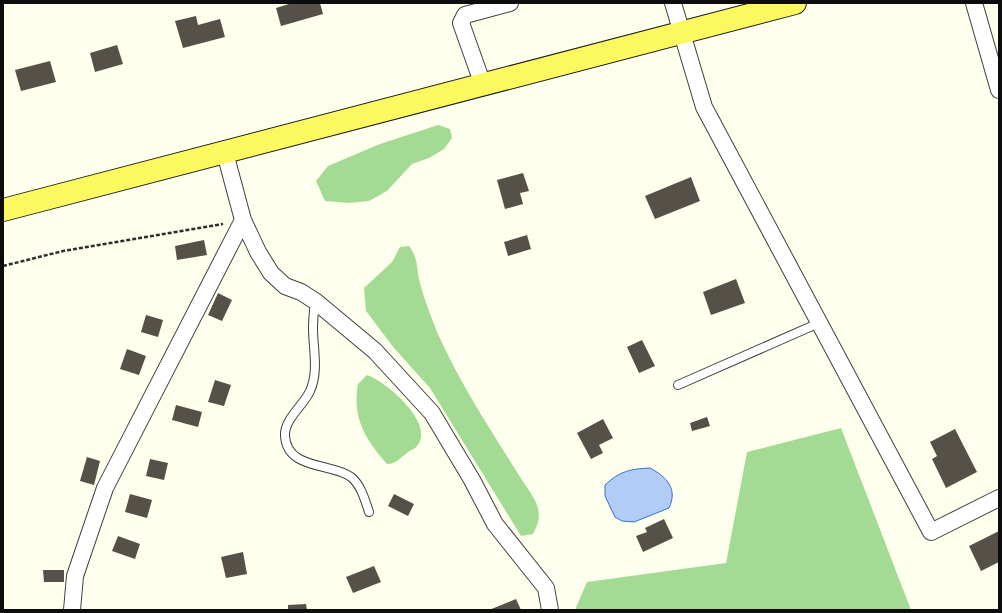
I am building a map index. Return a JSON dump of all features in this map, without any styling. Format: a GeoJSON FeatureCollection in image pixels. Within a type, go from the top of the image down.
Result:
{"type":"FeatureCollection","features":[{"type":"Feature","properties":{"kind":"main road"},"geometry":{"type":"LineString","coordinates":[[3,210],[795,3]]}},
{"type":"Feature","properties":{"kind":"street"},"geometry":{"type":"LineString","coordinates":[[483,85],[461,24],[465,15],[510,3]]}},
{"type":"Feature","properties":{"kind":"street"},"geometry":{"type":"LineString","coordinates":[[673,3],[704,107],[931,532],[999,498]]}},
{"type":"Feature","properties":{"kind":"street"},"geometry":{"type":"LineString","coordinates":[[974,3],[999,90]]}},
{"type":"Feature","properties":{"kind":"street"},"geometry":{"type":"LineString","coordinates":[[225,152],[243,220],[258,252],[271,273],[285,286],[301,292],[315,301],[375,351],[432,413],[496,524],[546,588],[550,610]]}},
{"type":"Feature","properties":{"kind":"street"},"geometry":{"type":"LineString","coordinates":[[72,610],[75,576],[105,488],[243,220]]}},
{"type":"Feature","properties":{"kind":"lane"},"geometry":{"type":"LineString","coordinates":[[315,301],[313,328],[316,365],[310,391],[290,421],[285,436],[290,448],[298,458],[315,466],[351,477],[361,489],[369,512]]}},
{"type":"Feature","properties":{"kind":"lane"},"geometry":{"type":"LineString","coordinates":[[678,385],[819,323]]}},
{"type":"Feature","properties":{"kind":"path"},"geometry":{"type":"LineString","coordinates":[[3,266],[63,251],[243,220]]}},
{"type":"Feature","properties":{"kind":"green space"},"geometry":{"type":"Polygon","coordinates":[[[438,125],[450,129],[452,138],[444,149],[429,158],[412,164],[387,191],[369,201],[349,203],[325,201],[316,181],[328,166],[380,144],[438,125]]]}},
{"type":"Feature","properties":{"kind":"green space"},"geometry":{"type":"Polygon","coordinates":[[[409,246],[416,259],[420,283],[437,332],[446,351],[477,408],[535,500],[539,512],[539,519],[533,534],[521,536],[430,388],[394,348],[366,311],[364,288],[392,262],[400,247],[409,246]]]}},
{"type":"Feature","properties":{"kind":"green space"},"geometry":{"type":"Polygon","coordinates":[[[367,375],[386,386],[396,394],[415,415],[420,426],[421,437],[417,446],[393,463],[387,464],[372,446],[359,418],[357,407],[358,384],[367,375]]]}},
{"type":"Feature","properties":{"kind":"green space"},"geometry":{"type":"Polygon","coordinates":[[[841,428],[911,610],[575,610],[587,582],[726,563],[747,452],[841,428]]]}},
{"type":"Feature","properties":{"kind":"water"},"geometry":{"type":"Polygon","coordinates":[[[650,468],[661,475],[669,484],[672,495],[669,508],[634,522],[622,521],[615,517],[605,496],[605,485],[626,472],[650,468]]]}},
{"type":"Feature","properties":{"kind":"building"},"geometry":{"type":"Polygon","coordinates":[[[292,3],[320,3],[323,14],[281,26],[276,8],[292,3]]]}},
{"type":"Feature","properties":{"kind":"building"},"geometry":{"type":"Polygon","coordinates":[[[196,16],[198,25],[220,19],[225,37],[183,48],[175,21],[196,16]]]}},
{"type":"Feature","properties":{"kind":"building"},"geometry":{"type":"Polygon","coordinates":[[[117,45],[123,64],[95,72],[90,53],[117,45]]]}},
{"type":"Feature","properties":{"kind":"building"},"geometry":{"type":"Polygon","coordinates":[[[50,61],[56,82],[21,91],[15,70],[50,61]]]}},
{"type":"Feature","properties":{"kind":"building"},"geometry":{"type":"Polygon","coordinates":[[[523,173],[529,191],[520,193],[523,204],[505,209],[497,180],[523,173]]]}},
{"type":"Feature","properties":{"kind":"building"},"geometry":{"type":"Polygon","coordinates":[[[691,177],[700,201],[655,219],[645,196],[691,177]]]}},
{"type":"Feature","properties":{"kind":"building"},"geometry":{"type":"Polygon","coordinates":[[[527,235],[531,249],[508,256],[504,242],[527,235]]]}},
{"type":"Feature","properties":{"kind":"building"},"geometry":{"type":"Polygon","coordinates":[[[204,240],[207,255],[177,260],[175,246],[204,240]]]}},
{"type":"Feature","properties":{"kind":"building"},"geometry":{"type":"Polygon","coordinates":[[[736,279],[745,303],[711,315],[703,292],[736,279]]]}},
{"type":"Feature","properties":{"kind":"building"},"geometry":{"type":"Polygon","coordinates":[[[218,293],[232,300],[222,321],[208,315],[218,293]]]}},
{"type":"Feature","properties":{"kind":"building"},"geometry":{"type":"Polygon","coordinates":[[[146,315],[163,320],[158,337],[141,332],[146,315]]]}},
{"type":"Feature","properties":{"kind":"building"},"geometry":{"type":"Polygon","coordinates":[[[642,340],[655,366],[639,373],[627,347],[642,340]]]}},
{"type":"Feature","properties":{"kind":"building"},"geometry":{"type":"Polygon","coordinates":[[[127,349],[146,356],[139,375],[120,369],[127,349]]]}},
{"type":"Feature","properties":{"kind":"building"},"geometry":{"type":"Polygon","coordinates":[[[215,380],[231,385],[224,406],[208,402],[215,380]]]}},
{"type":"Feature","properties":{"kind":"building"},"geometry":{"type":"Polygon","coordinates":[[[176,405],[202,412],[198,427],[172,420],[176,405]]]}},
{"type":"Feature","properties":{"kind":"building"},"geometry":{"type":"Polygon","coordinates":[[[707,417],[710,426],[692,431],[690,423],[707,417]]]}},
{"type":"Feature","properties":{"kind":"building"},"geometry":{"type":"Polygon","coordinates":[[[603,419],[613,438],[599,445],[603,453],[591,459],[577,433],[603,419]]]}},
{"type":"Feature","properties":{"kind":"building"},"geometry":{"type":"Polygon","coordinates":[[[955,429],[977,472],[946,488],[932,459],[937,456],[930,442],[955,429]]]}},
{"type":"Feature","properties":{"kind":"building"},"geometry":{"type":"Polygon","coordinates":[[[87,457],[100,461],[94,485],[80,481],[87,457]]]}},
{"type":"Feature","properties":{"kind":"building"},"geometry":{"type":"Polygon","coordinates":[[[150,459],[168,463],[164,480],[146,476],[150,459]]]}},
{"type":"Feature","properties":{"kind":"building"},"geometry":{"type":"Polygon","coordinates":[[[130,494],[152,500],[147,518],[125,512],[130,494]]]}},
{"type":"Feature","properties":{"kind":"building"},"geometry":{"type":"Polygon","coordinates":[[[394,494],[414,504],[408,516],[388,506],[394,494]]]}},
{"type":"Feature","properties":{"kind":"building"},"geometry":{"type":"Polygon","coordinates":[[[664,519],[673,538],[643,552],[636,536],[647,532],[645,528],[664,519]]]}},
{"type":"Feature","properties":{"kind":"building"},"geometry":{"type":"Polygon","coordinates":[[[999,531],[999,562],[981,571],[969,546],[999,531]]]}},
{"type":"Feature","properties":{"kind":"building"},"geometry":{"type":"Polygon","coordinates":[[[118,536],[140,544],[135,559],[112,551],[118,536]]]}},
{"type":"Feature","properties":{"kind":"building"},"geometry":{"type":"Polygon","coordinates":[[[243,552],[247,574],[226,578],[221,557],[243,552]]]}},
{"type":"Feature","properties":{"kind":"building"},"geometry":{"type":"Polygon","coordinates":[[[374,566],[381,582],[353,593],[346,577],[374,566]]]}},
{"type":"Feature","properties":{"kind":"building"},"geometry":{"type":"Polygon","coordinates":[[[43,570],[64,570],[64,582],[44,582],[43,570]]]}},
{"type":"Feature","properties":{"kind":"building"},"geometry":{"type":"Polygon","coordinates":[[[516,599],[521,610],[489,610],[516,599]]]}},
{"type":"Feature","properties":{"kind":"building"},"geometry":{"type":"Polygon","coordinates":[[[306,604],[307,610],[288,610],[288,605],[306,604]]]}}]}
